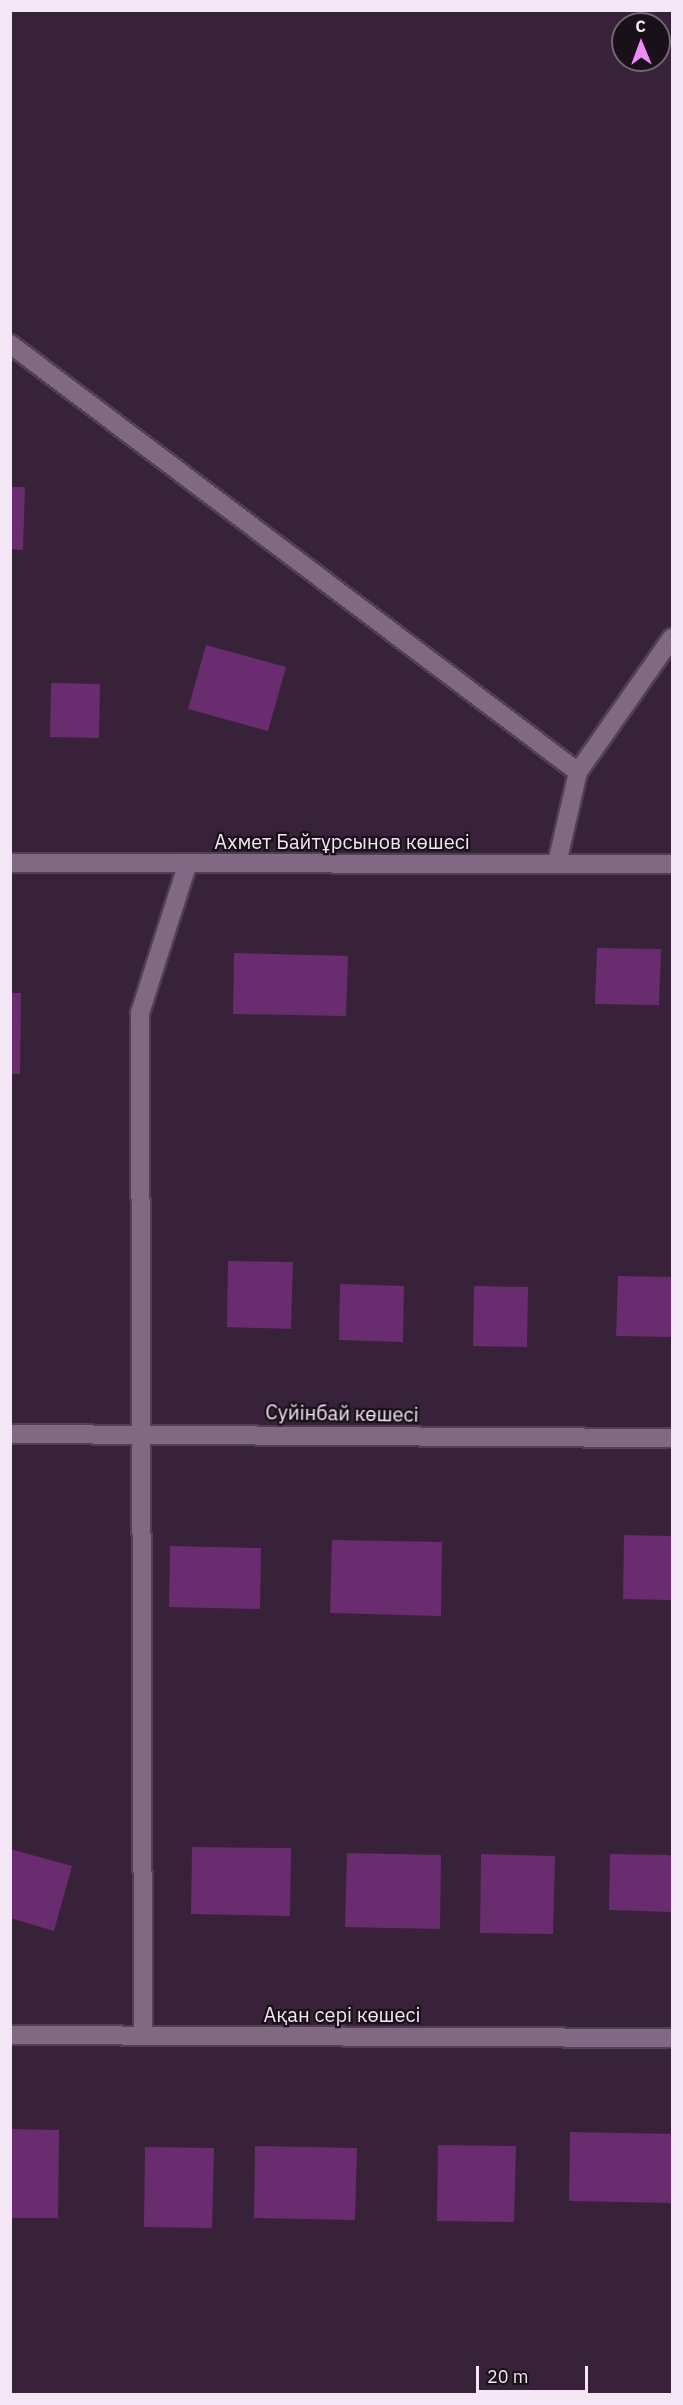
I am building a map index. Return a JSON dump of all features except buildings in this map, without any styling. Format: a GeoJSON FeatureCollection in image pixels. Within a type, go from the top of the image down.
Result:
{"type":"FeatureCollection","features":[{"type":"Feature","properties":{"kind":"street"},"geometry":{"type":"LineString","coordinates":[[10,344],[578,772]]}},
{"type":"Feature","properties":{"kind":"street"},"geometry":{"type":"LineString","coordinates":[[557,863],[578,772],[672,638]]}},
{"type":"Feature","properties":{"kind":"street","name":"Ахмет Байтұрсынов көшесі"},"geometry":{"type":"LineString","coordinates":[[10,863],[672,864]]}},
{"type":"Feature","properties":{"kind":"street"},"geometry":{"type":"LineString","coordinates":[[143,2036],[140,1013],[188,863]]}},
{"type":"Feature","properties":{"kind":"street","name":"Суйінбай көшесі"},"geometry":{"type":"LineString","coordinates":[[10,1434],[143,1433],[672,1438]]}},
{"type":"Feature","properties":{"kind":"street","name":"Ақан сері көшесі"},"geometry":{"type":"LineString","coordinates":[[10,2035],[672,2038]]}}]}
